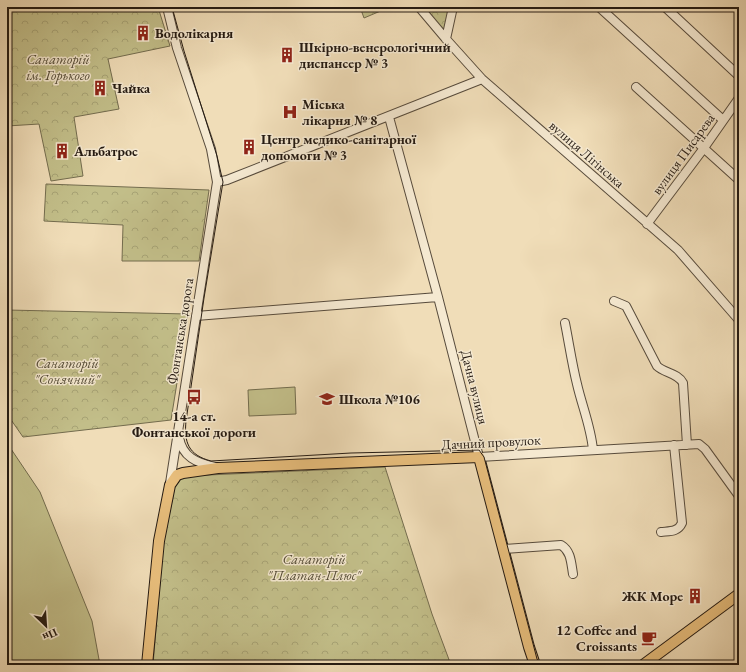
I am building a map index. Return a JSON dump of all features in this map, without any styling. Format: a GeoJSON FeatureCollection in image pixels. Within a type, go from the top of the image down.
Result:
{"type":"FeatureCollection","features":[{"type":"Feature","properties":{"kind":"main road","name":"Дачний провулок"},"geometry":{"type":"LineString","coordinates":[[170,485],[178,475],[183,473],[218,468],[479,457]]}},
{"type":"Feature","properties":{"kind":"main road","name":"Дачна вулиця"},"geometry":{"type":"LineString","coordinates":[[479,457],[528,647],[535,665]]}},
{"type":"Feature","properties":{"kind":"main road","name":"Фонтанська дорога"},"geometry":{"type":"LineString","coordinates":[[147,665],[159,541],[170,485]]}},
{"type":"Feature","properties":{"kind":"main road"},"geometry":{"type":"LineString","coordinates":[[643,665],[739,594]]}},
{"type":"Feature","properties":{"kind":"street","name":"Фонтанська дорога"},"geometry":{"type":"LineString","coordinates":[[167,7],[177,48],[211,149],[217,182],[170,485]]}},
{"type":"Feature","properties":{"kind":"street","name":"вулиця Лігінська"},"geometry":{"type":"LineString","coordinates":[[419,7],[482,78],[678,250],[739,320]]}},
{"type":"Feature","properties":{"kind":"street"},"geometry":{"type":"LineString","coordinates":[[446,39],[453,7]]}},
{"type":"Feature","properties":{"kind":"street"},"geometry":{"type":"LineString","coordinates":[[599,7],[723,120]]}},
{"type":"Feature","properties":{"kind":"street"},"geometry":{"type":"LineString","coordinates":[[666,7],[739,76]]}},
{"type":"Feature","properties":{"kind":"street"},"geometry":{"type":"LineString","coordinates":[[217,182],[233,178],[482,78]]}},
{"type":"Feature","properties":{"kind":"street"},"geometry":{"type":"LineString","coordinates":[[636,87],[739,180]]}},
{"type":"Feature","properties":{"kind":"street","name":"вулиця Писарева"},"geometry":{"type":"LineString","coordinates":[[647,224],[704,148],[739,98]]}},
{"type":"Feature","properties":{"kind":"street","name":"Дачна вулиця"},"geometry":{"type":"LineString","coordinates":[[389,116],[479,457]]}},
{"type":"Feature","properties":{"kind":"street"},"geometry":{"type":"LineString","coordinates":[[196,316],[438,297]]}},
{"type":"Feature","properties":{"kind":"street"},"geometry":{"type":"LineString","coordinates":[[614,301],[626,306],[657,366],[660,369],[678,377],[683,383],[687,444]]}},
{"type":"Feature","properties":{"kind":"street"},"geometry":{"type":"LineString","coordinates":[[565,323],[577,385],[587,415],[593,450]]}},
{"type":"Feature","properties":{"kind":"street","name":"Дачний провулок"},"geometry":{"type":"LineString","coordinates":[[178,430],[180,442],[187,454],[200,463],[218,468]]}},
{"type":"Feature","properties":{"kind":"street","name":"Дачний провулок"},"geometry":{"type":"LineString","coordinates":[[479,457],[699,444],[703,447],[739,496]]}},
{"type":"Feature","properties":{"kind":"street"},"geometry":{"type":"LineString","coordinates":[[661,532],[679,529],[682,523],[674,445]]}},
{"type":"Feature","properties":{"kind":"street"},"geometry":{"type":"LineString","coordinates":[[503,549],[561,545],[567,549],[570,557],[572,574]]}},
{"type":"Feature","properties":{"kind":"green space","name":"Cанаторій ім. Горького"},"geometry":{"type":"Polygon","coordinates":[[[7,7],[158,7],[170,46],[108,59],[119,109],[74,117],[83,176],[51,181],[39,124],[7,126],[7,7]]]}},
{"type":"Feature","properties":{"kind":"green space"},"geometry":{"type":"Polygon","coordinates":[[[360,7],[390,7],[364,18],[360,7]]]}},
{"type":"Feature","properties":{"kind":"green space"},"geometry":{"type":"Polygon","coordinates":[[[421,7],[453,7],[446,38],[421,7]]]}},
{"type":"Feature","properties":{"kind":"green space"},"geometry":{"type":"Polygon","coordinates":[[[46,184],[209,190],[199,261],[122,261],[123,225],[44,221],[46,184]]]}},
{"type":"Feature","properties":{"kind":"green space","name":"Санаторій \"Сонячний\""},"geometry":{"type":"Polygon","coordinates":[[[7,310],[188,314],[171,420],[23,437],[7,414],[7,310]]]}},
{"type":"Feature","properties":{"kind":"green space"},"geometry":{"type":"Polygon","coordinates":[[[295,387],[296,414],[249,416],[248,390],[295,387]]]}},
{"type":"Feature","properties":{"kind":"green space"},"geometry":{"type":"Polygon","coordinates":[[[7,443],[40,492],[92,621],[100,665],[7,665],[7,443]]]}},
{"type":"Feature","properties":{"kind":"green space","name":"Санаторій \"Платан-Плюс\""},"geometry":{"type":"Polygon","coordinates":[[[385,467],[432,614],[451,665],[153,665],[163,545],[176,481],[186,476],[385,467]]]}},
{"type":"Feature","properties":{"kind":"tram line"},"geometry":{"type":"LineString","coordinates":[[172,7],[184,51],[217,156],[223,182],[186,421],[186,435],[189,447],[197,455],[211,461],[351,453],[479,450],[484,457],[537,659],[541,665]]}},
{"type":"Feature","properties":{"kind":"place","name":"Водолікарня"},"geometry":{"type":"Point","coordinates":[143,33]}},
{"type":"Feature","properties":{"kind":"place","name":"Шкірно-венерологічний диспансер № 3"},"geometry":{"type":"Point","coordinates":[287,55]}},
{"type":"Feature","properties":{"kind":"place","name":"Чайка"},"geometry":{"type":"Point","coordinates":[100,88]}},
{"type":"Feature","properties":{"kind":"place","name":"Міська лікарня № 8"},"geometry":{"type":"Point","coordinates":[290,112]}},
{"type":"Feature","properties":{"kind":"place","name":"Центр медико-санітарної допомоги № 3"},"geometry":{"type":"Point","coordinates":[249,147]}},
{"type":"Feature","properties":{"kind":"place","name":"Альбатрос"},"geometry":{"type":"Point","coordinates":[62,151]}},
{"type":"Feature","properties":{"kind":"place","name":"14-а ст. Фонтанської дороги"},"geometry":{"type":"Point","coordinates":[194,397]}},
{"type":"Feature","properties":{"kind":"place","name":"Школа №106"},"geometry":{"type":"Point","coordinates":[327,399]}},
{"type":"Feature","properties":{"kind":"place","name":"ЖК Море"},"geometry":{"type":"Point","coordinates":[695,596]}},
{"type":"Feature","properties":{"kind":"place","name":"12 Coffee and Croissants"},"geometry":{"type":"Point","coordinates":[649,638]}}]}
